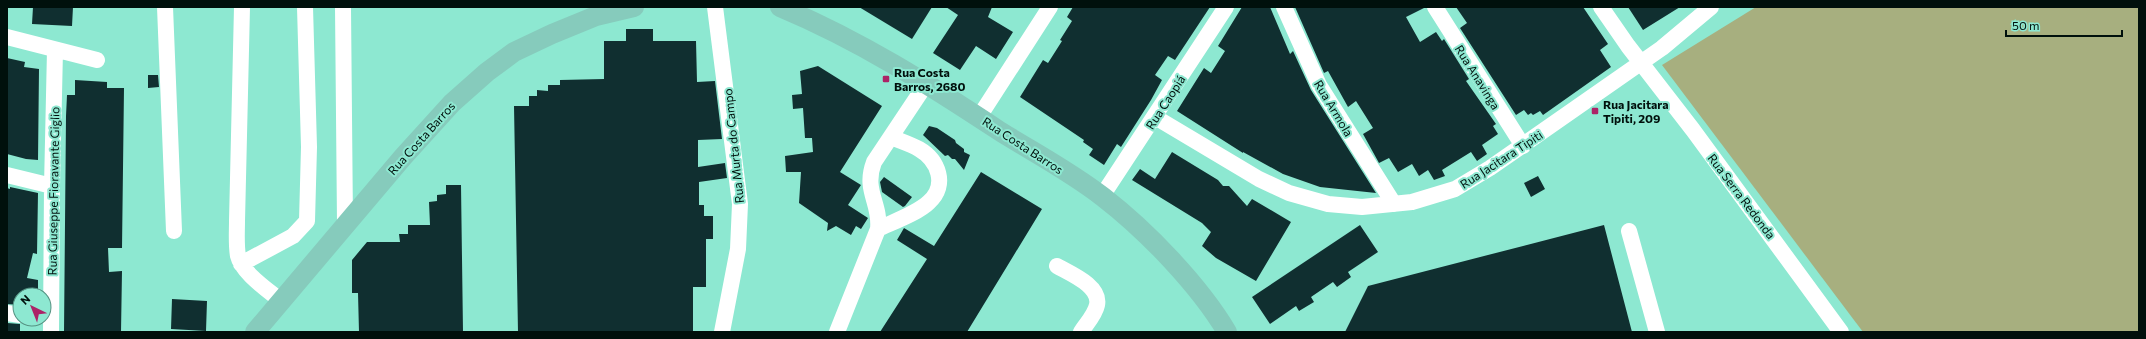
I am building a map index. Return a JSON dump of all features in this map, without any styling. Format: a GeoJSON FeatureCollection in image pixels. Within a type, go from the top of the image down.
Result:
{"type":"FeatureCollection","features":[{"type":"Feature","properties":{"kind":"main road","name":"Rua Costa Barros"},"geometry":{"type":"LineString","coordinates":[[255,332],[345,224],[452,103],[487,72],[514,52],[552,34],[596,16],[634,7]]}},
{"type":"Feature","properties":{"kind":"main road","name":"Rua Costa Barros"},"geometry":{"type":"LineString","coordinates":[[780,7],[843,35],[926,84],[1102,196],[1152,241],[1177,267],[1227,332]]}},
{"type":"Feature","properties":{"kind":"street"},"geometry":{"type":"LineString","coordinates":[[165,7],[174,231]]}},
{"type":"Feature","properties":{"kind":"street"},"geometry":{"type":"LineString","coordinates":[[242,7],[237,221],[238,256],[241,264],[258,283],[280,301]]}},
{"type":"Feature","properties":{"kind":"street"},"geometry":{"type":"LineString","coordinates":[[241,264],[293,236],[307,221],[309,147],[305,7]]}},
{"type":"Feature","properties":{"kind":"street"},"geometry":{"type":"LineString","coordinates":[[343,7],[345,224]]}},
{"type":"Feature","properties":{"kind":"street","name":"Rua Murta do Campo"},"geometry":{"type":"LineString","coordinates":[[715,7],[740,204],[738,249],[722,332]]}},
{"type":"Feature","properties":{"kind":"street"},"geometry":{"type":"LineString","coordinates":[[979,117],[1050,7]]}},
{"type":"Feature","properties":{"kind":"street","name":"Rua Caopiá"},"geometry":{"type":"LineString","coordinates":[[1102,196],[1226,7]]}},
{"type":"Feature","properties":{"kind":"street","name":"Rua Armola"},"geometry":{"type":"LineString","coordinates":[[1284,7],[1319,85],[1394,204]]}},
{"type":"Feature","properties":{"kind":"street","name":"Rua Anavinga"},"geometry":{"type":"LineString","coordinates":[[1435,7],[1523,146]]}},
{"type":"Feature","properties":{"kind":"street","name":"Rua Serra Redonda"},"geometry":{"type":"LineString","coordinates":[[1601,7],[1841,332]]}},
{"type":"Feature","properties":{"kind":"street","name":"Rua Jacitara Tipiti"},"geometry":{"type":"LineString","coordinates":[[1155,117],[1259,179],[1289,193],[1328,204],[1362,207],[1412,202],[1455,189],[1523,146],[1641,63],[1711,7]]}},
{"type":"Feature","properties":{"kind":"street"},"geometry":{"type":"LineString","coordinates":[[7,37],[97,60]]}},
{"type":"Feature","properties":{"kind":"street","name":"Rua Giuseppe Fioravante Giglio"},"geometry":{"type":"LineString","coordinates":[[49,287],[55,50]]}},
{"type":"Feature","properties":{"kind":"street"},"geometry":{"type":"LineString","coordinates":[[837,332],[878,229],[879,220],[870,185],[869,174],[874,162],[926,84]]}},
{"type":"Feature","properties":{"kind":"street"},"geometry":{"type":"LineString","coordinates":[[878,229],[929,202],[938,190],[940,178],[934,162],[920,149],[891,137]]}},
{"type":"Feature","properties":{"kind":"street"},"geometry":{"type":"LineString","coordinates":[[7,175],[52,186]]}},
{"type":"Feature","properties":{"kind":"street"},"geometry":{"type":"LineString","coordinates":[[1629,231],[1657,332]]}},
{"type":"Feature","properties":{"kind":"street"},"geometry":{"type":"LineString","coordinates":[[1057,266],[1090,286],[1097,295],[1097,305],[1081,332]]}},
{"type":"Feature","properties":{"kind":"green space"},"geometry":{"type":"Polygon","coordinates":[[[1756,7],[2139,7],[2139,332],[1863,332],[1662,65],[1756,7]]]}},
{"type":"Feature","properties":{"kind":"building"},"geometry":{"type":"Polygon","coordinates":[[[33,7],[73,7],[72,26],[32,24],[33,7]]]}},
{"type":"Feature","properties":{"kind":"building"},"geometry":{"type":"Polygon","coordinates":[[[859,7],[932,7],[912,39],[859,7]]]}},
{"type":"Feature","properties":{"kind":"building"},"geometry":{"type":"Polygon","coordinates":[[[946,7],[992,7],[988,17],[1013,32],[996,59],[976,46],[960,70],[933,53],[958,15],[946,7]]]}},
{"type":"Feature","properties":{"kind":"building"},"geometry":{"type":"Polygon","coordinates":[[[1073,7],[1210,7],[1175,60],[1168,56],[1155,75],[1162,80],[1151,100],[1121,147],[1117,144],[1104,165],[1089,155],[1093,149],[1083,142],[1084,140],[1020,97],[1043,60],[1048,63],[1062,41],[1060,40],[1072,21],[1067,17],[1073,7]]]}},
{"type":"Feature","properties":{"kind":"building"},"geometry":{"type":"Polygon","coordinates":[[[1242,7],[1270,7],[1290,54],[1293,51],[1311,90],[1376,193],[1320,187],[1283,174],[1243,153],[1177,111],[1204,68],[1211,73],[1225,51],[1218,46],[1242,7]]]}},
{"type":"Feature","properties":{"kind":"building"},"geometry":{"type":"Polygon","coordinates":[[[1295,7],[1426,7],[1406,17],[1420,42],[1436,32],[1442,41],[1444,39],[1469,79],[1466,81],[1496,124],[1493,126],[1498,134],[1482,145],[1487,154],[1477,161],[1471,152],[1442,170],[1445,176],[1434,180],[1428,170],[1419,176],[1412,164],[1398,172],[1389,158],[1379,163],[1363,134],[1373,128],[1356,101],[1348,107],[1328,71],[1324,73],[1295,7]]]}},
{"type":"Feature","properties":{"kind":"building"},"geometry":{"type":"Polygon","coordinates":[[[1456,7],[1583,7],[1608,44],[1600,50],[1611,67],[1543,115],[1540,111],[1533,115],[1531,113],[1528,115],[1524,110],[1516,115],[1460,28],[1467,23],[1456,7]]]}},
{"type":"Feature","properties":{"kind":"building"},"geometry":{"type":"Polygon","coordinates":[[[1628,7],[1680,7],[1643,30],[1628,7]]]}},
{"type":"Feature","properties":{"kind":"building"},"geometry":{"type":"Polygon","coordinates":[[[626,29],[653,29],[653,41],[696,41],[697,82],[715,81],[722,139],[698,140],[698,167],[725,163],[727,178],[699,182],[699,205],[704,205],[704,216],[713,216],[713,239],[706,239],[706,287],[693,287],[693,332],[518,332],[514,106],[529,106],[529,96],[537,96],[537,90],[548,91],[548,85],[560,85],[560,80],[604,79],[604,41],[626,41],[626,29]]]}},
{"type":"Feature","properties":{"kind":"building"},"geometry":{"type":"Polygon","coordinates":[[[7,58],[25,62],[24,67],[39,69],[38,160],[26,159],[7,154],[7,58]]]}},
{"type":"Feature","properties":{"kind":"building"},"geometry":{"type":"Polygon","coordinates":[[[818,66],[882,106],[840,172],[861,185],[848,205],[868,218],[861,229],[856,226],[851,235],[836,226],[827,231],[828,223],[799,203],[801,172],[786,172],[785,156],[813,152],[812,138],[805,138],[803,108],[793,109],[792,95],[802,94],[800,71],[818,66]]]}},
{"type":"Feature","properties":{"kind":"building"},"geometry":{"type":"Polygon","coordinates":[[[148,75],[158,75],[159,87],[148,88],[148,75]]]}},
{"type":"Feature","properties":{"kind":"building"},"geometry":{"type":"Polygon","coordinates":[[[75,80],[107,82],[107,88],[124,88],[122,248],[108,248],[109,272],[122,271],[121,332],[64,332],[66,116],[67,95],[75,95],[75,80]]]}},
{"type":"Feature","properties":{"kind":"building"},"geometry":{"type":"Polygon","coordinates":[[[929,126],[937,128],[955,140],[956,143],[964,149],[964,152],[970,155],[964,170],[955,159],[952,159],[948,155],[945,156],[923,135],[929,126]]]}},
{"type":"Feature","properties":{"kind":"building"},"geometry":{"type":"Polygon","coordinates":[[[1172,152],[1218,180],[1223,186],[1229,186],[1247,206],[1252,199],[1291,222],[1256,281],[1216,258],[1202,246],[1211,232],[1202,223],[1132,180],[1140,169],[1155,179],[1172,152]]]}},
{"type":"Feature","properties":{"kind":"building"},"geometry":{"type":"Polygon","coordinates":[[[981,172],[1042,209],[967,332],[880,332],[927,259],[897,240],[904,228],[934,246],[981,172]]]}},
{"type":"Feature","properties":{"kind":"building"},"geometry":{"type":"Polygon","coordinates":[[[1538,176],[1545,189],[1531,197],[1524,183],[1538,176]]]}},
{"type":"Feature","properties":{"kind":"building"},"geometry":{"type":"Polygon","coordinates":[[[884,177],[912,197],[905,206],[903,207],[882,192],[880,182],[884,177]]]}},
{"type":"Feature","properties":{"kind":"building"},"geometry":{"type":"Polygon","coordinates":[[[446,185],[461,185],[463,332],[359,332],[358,293],[352,293],[352,260],[367,242],[400,242],[399,234],[408,234],[408,225],[430,225],[429,202],[437,201],[437,195],[446,194],[446,185]]]}},
{"type":"Feature","properties":{"kind":"building"},"geometry":{"type":"Polygon","coordinates":[[[10,187],[38,193],[37,254],[33,253],[27,278],[38,280],[38,287],[12,287],[12,304],[7,304],[7,188],[10,189],[10,187]]]}},
{"type":"Feature","properties":{"kind":"building"},"geometry":{"type":"Polygon","coordinates":[[[1360,225],[1378,252],[1348,272],[1351,277],[1337,287],[1333,282],[1311,297],[1314,302],[1299,311],[1296,306],[1270,324],[1252,297],[1360,225]]]}},
{"type":"Feature","properties":{"kind":"building"},"geometry":{"type":"Polygon","coordinates":[[[1604,225],[1632,332],[1345,332],[1368,286],[1604,225]]]}},
{"type":"Feature","properties":{"kind":"building"},"geometry":{"type":"Polygon","coordinates":[[[172,299],[207,301],[206,331],[171,329],[172,299]]]}},
{"type":"Feature","properties":{"kind":"building"},"geometry":{"type":"Polygon","coordinates":[[[7,323],[12,323],[12,327],[20,327],[20,332],[7,332],[7,323]]]}},
{"type":"Feature","properties":{"kind":"place","name":"Rua Costa Barros, 2680"},"geometry":{"type":"Point","coordinates":[886,79]}},
{"type":"Feature","properties":{"kind":"place","name":"Rua Jacitara Tipiti, 209"},"geometry":{"type":"Point","coordinates":[1595,111]}}]}
